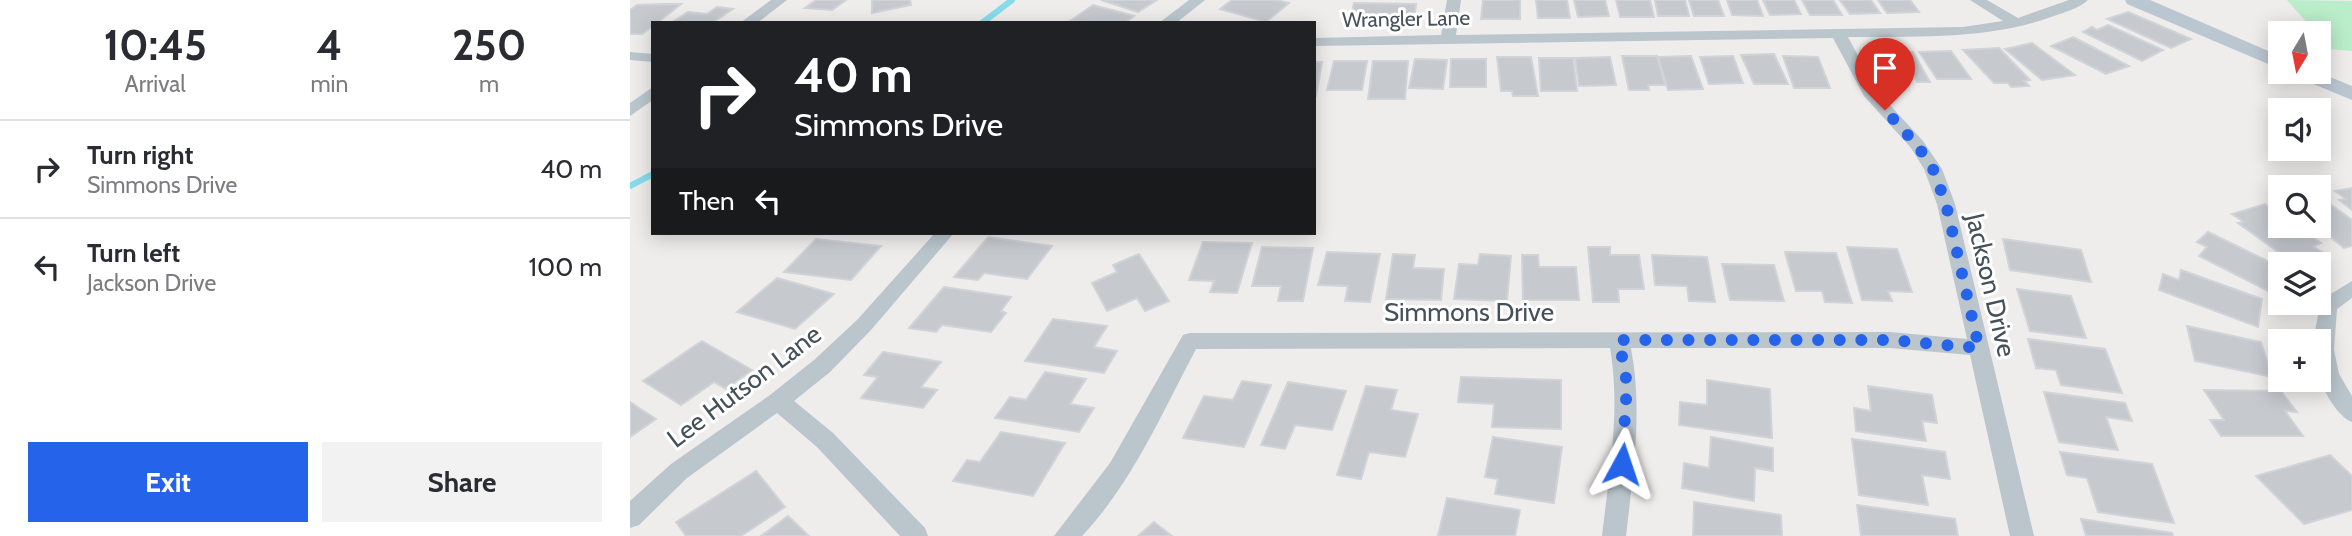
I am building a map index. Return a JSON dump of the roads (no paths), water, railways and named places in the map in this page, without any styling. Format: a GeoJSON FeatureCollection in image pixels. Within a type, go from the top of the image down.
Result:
{"type":"FeatureCollection","features":[{"type":"Feature","properties":{"kind":"main road"},"geometry":{"type":"LineString","coordinates":[[2134,0],[2268,58]]}},
{"type":"Feature","properties":{"kind":"main road"},"geometry":{"type":"LineString","coordinates":[[2173,0],[2268,40]]}},
{"type":"Feature","properties":{"kind":"main road"},"geometry":{"type":"LineString","coordinates":[[2331,66],[2352,74]]}},
{"type":"Feature","properties":{"kind":"main road"},"geometry":{"type":"LineString","coordinates":[[2329,84],[2352,94]]}},
{"type":"Feature","properties":{"kind":"street"},"geometry":{"type":"LineString","coordinates":[[750,21],[780,0]]}},
{"type":"Feature","properties":{"kind":"street"},"geometry":{"type":"LineString","coordinates":[[1169,21],[1198,0]]}},
{"type":"Feature","properties":{"kind":"street"},"geometry":{"type":"LineString","coordinates":[[1448,40],[1454,0]]}},
{"type":"Feature","properties":{"kind":"street"},"geometry":{"type":"LineString","coordinates":[[1977,0],[2018,24]]}},
{"type":"Feature","properties":{"kind":"street","name":"Wrangler Lane"},"geometry":{"type":"LineString","coordinates":[[1316,42],[1963,31],[2018,24],[2053,13],[2081,0]]}},
{"type":"Feature","properties":{"kind":"street","name":"Jackson Drive"},"geometry":{"type":"LineString","coordinates":[[1838,33],[1870,93],[1917,145],[1933,169],[1946,204],[2022,536]]}},
{"type":"Feature","properties":{"kind":"street"},"geometry":{"type":"LineString","coordinates":[[630,56],[651,58]]}},
{"type":"Feature","properties":{"kind":"street"},"geometry":{"type":"LineString","coordinates":[[630,111],[651,94]]}},
{"type":"Feature","properties":{"kind":"street","name":"Lee Hutson Lane"},"geometry":{"type":"LineString","coordinates":[[630,517],[679,471],[778,401],[822,366],[864,325],[943,235]]}},
{"type":"Feature","properties":{"kind":"street"},"geometry":{"type":"LineString","coordinates":[[2352,288],[2328,305],[2322,344],[2322,358],[2340,397],[2352,413]]}},
{"type":"Feature","properties":{"kind":"street"},"geometry":{"type":"LineString","coordinates":[[1614,536],[1625,440],[1627,384],[1619,340]]}},
{"type":"Feature","properties":{"kind":"street","name":"Simmons Drive"},"geometry":{"type":"LineString","coordinates":[[1066,536],[1085,519],[1110,483],[1190,341],[1890,340],[1979,348]]}},
{"type":"Feature","properties":{"kind":"street"},"geometry":{"type":"LineString","coordinates":[[778,401],[825,440],[916,536]]}},
{"type":"Feature","properties":{"kind":"waterway"},"geometry":{"type":"LineString","coordinates":[[985,21],[1012,0]]}},
{"type":"Feature","properties":{"kind":"waterway"},"geometry":{"type":"LineString","coordinates":[[630,186],[651,175]]}}]}
